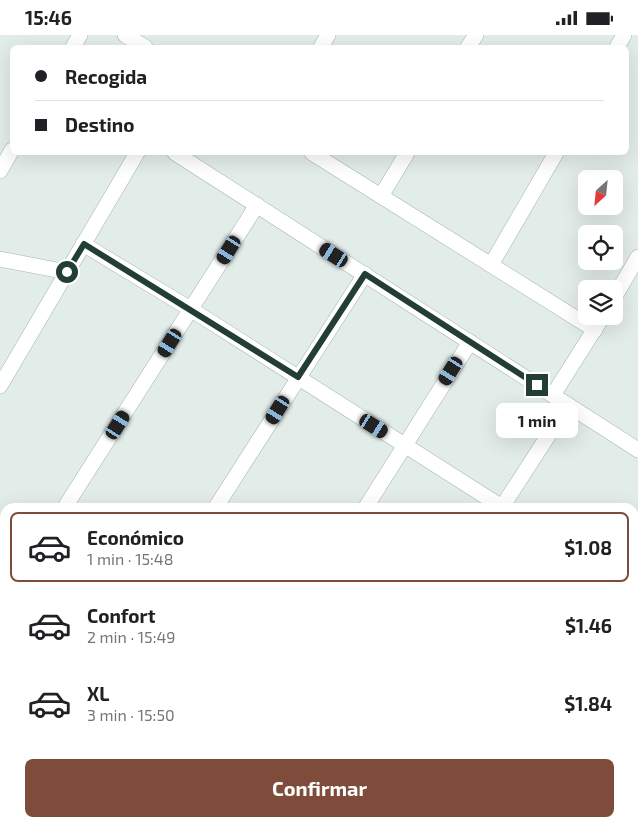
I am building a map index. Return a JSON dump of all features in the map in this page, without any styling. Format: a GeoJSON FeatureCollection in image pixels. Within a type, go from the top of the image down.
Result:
{"type":"FeatureCollection","features":[{"type":"Feature","properties":{"kind":"street"},"geometry":{"type":"LineString","coordinates":[[125,35],[142,45]]}},
{"type":"Feature","properties":{"kind":"street"},"geometry":{"type":"LineString","coordinates":[[0,171],[10,154]]}},
{"type":"Feature","properties":{"kind":"street"},"geometry":{"type":"LineString","coordinates":[[0,387],[136,155]]}},
{"type":"Feature","properties":{"kind":"street"},"geometry":{"type":"LineString","coordinates":[[177,155],[638,450]]}},
{"type":"Feature","properties":{"kind":"street"},"geometry":{"type":"LineString","coordinates":[[315,155],[595,330]]}},
{"type":"Feature","properties":{"kind":"street"},"geometry":{"type":"LineString","coordinates":[[381,196],[405,155]]}},
{"type":"Feature","properties":{"kind":"street"},"geometry":{"type":"LineString","coordinates":[[491,265],[555,155]]}},
{"type":"Feature","properties":{"kind":"street"},"geometry":{"type":"LineString","coordinates":[[68,503],[257,205]]}},
{"type":"Feature","properties":{"kind":"street"},"geometry":{"type":"LineString","coordinates":[[84,244],[192,310],[496,503]]}},
{"type":"Feature","properties":{"kind":"street"},"geometry":{"type":"LineString","coordinates":[[623,283],[638,257]]}},
{"type":"Feature","properties":{"kind":"street"},"geometry":{"type":"LineString","coordinates":[[0,259],[67,272]]}},
{"type":"Feature","properties":{"kind":"street"},"geometry":{"type":"LineString","coordinates":[[219,503],[365,274]]}},
{"type":"Feature","properties":{"kind":"street"},"geometry":{"type":"LineString","coordinates":[[554,395],[598,325]]}},
{"type":"Feature","properties":{"kind":"street"},"geometry":{"type":"LineString","coordinates":[[368,503],[470,342]]}},
{"type":"Feature","properties":{"kind":"street"},"geometry":{"type":"LineString","coordinates":[[505,503],[568,405]]}},
{"type":"Feature","properties":{"kind":"route"},"geometry":{"type":"LineString","coordinates":[[67,272],[84,244],[298,377],[365,274],[537,385]]}}]}
